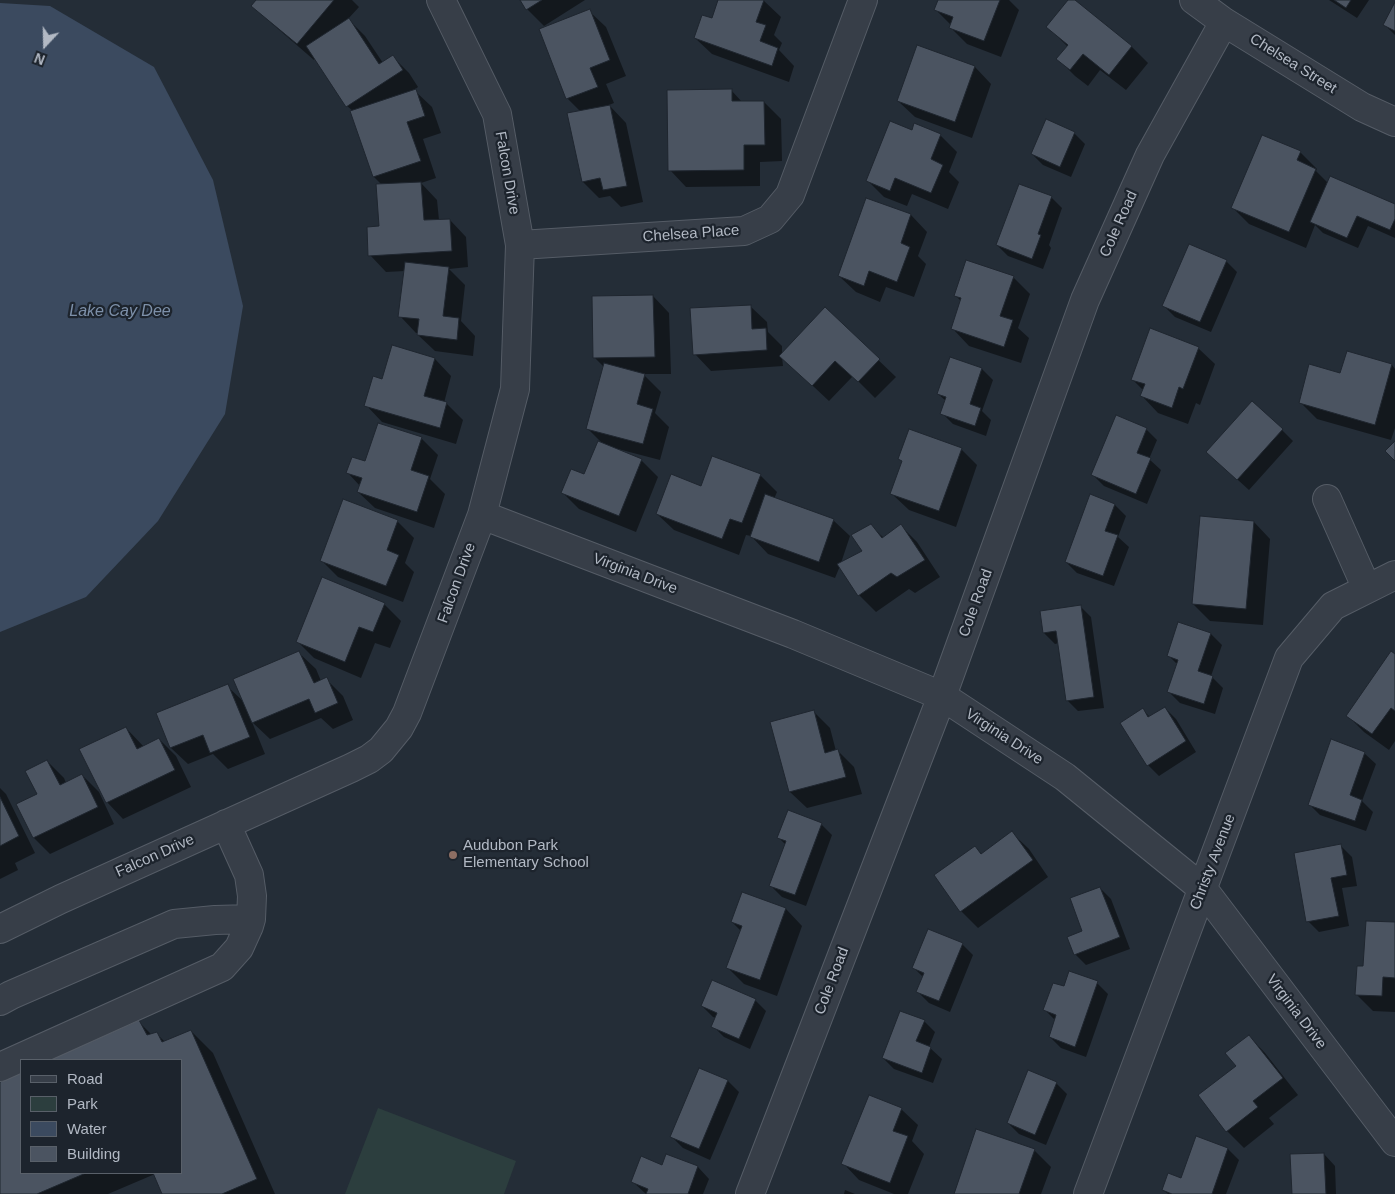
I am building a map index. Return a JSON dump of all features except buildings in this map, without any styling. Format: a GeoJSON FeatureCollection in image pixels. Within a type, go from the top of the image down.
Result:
{"type":"FeatureCollection","features":[{"type":"Feature","properties":{"kind":"street","name":"Falcon Drive"},"geometry":{"type":"LineString","coordinates":[[0,929],[61,899],[369,759],[390,740],[403,720],[414,697],[482,515],[515,389],[520,245],[497,114],[441,0]]}},
{"type":"Feature","properties":{"kind":"street","name":"Chelsea Place"},"geometry":{"type":"LineString","coordinates":[[520,245],[744,231],[770,219],[790,195],[863,0]]}},
{"type":"Feature","properties":{"kind":"street","name":"Chelsea Street"},"geometry":{"type":"LineString","coordinates":[[1194,0],[1224,22],[1362,107],[1395,122]]}},
{"type":"Feature","properties":{"kind":"street","name":"Cole Road"},"geometry":{"type":"LineString","coordinates":[[750,1194],[942,696],[1085,300],[1150,155],[1224,22]]}},
{"type":"Feature","properties":{"kind":"street"},"geometry":{"type":"LineString","coordinates":[[1327,499],[1367,589]]}},
{"type":"Feature","properties":{"kind":"street","name":"Virginia Drive"},"geometry":{"type":"LineString","coordinates":[[482,515],[793,634],[942,696],[1066,777],[1203,889],[1395,1142]]}},
{"type":"Feature","properties":{"kind":"street","name":"Christy Avenue"},"geometry":{"type":"LineString","coordinates":[[1088,1194],[1289,658],[1333,606],[1395,574]]}},
{"type":"Feature","properties":{"kind":"street"},"geometry":{"type":"LineString","coordinates":[[0,1067],[222,967],[239,948],[251,919],[252,896],[249,875],[226,824]]}},
{"type":"Feature","properties":{"kind":"street"},"geometry":{"type":"LineString","coordinates":[[0,1000],[174,924],[251,919]]}},
{"type":"Feature","properties":{"kind":"green space"},"geometry":{"type":"Polygon","coordinates":[[[378,1108],[516,1161],[504,1194],[345,1194],[378,1108]]]}},
{"type":"Feature","properties":{"kind":"water","name":"Lake Cay Dee"},"geometry":{"type":"Polygon","coordinates":[[[0,3],[50,6],[154,67],[213,180],[243,306],[225,414],[158,521],[86,597],[0,632],[0,3]]]}},
{"type":"Feature","properties":{"kind":"place","name":"Audubon Park Elementary School"},"geometry":{"type":"Point","coordinates":[453,855]}}]}
